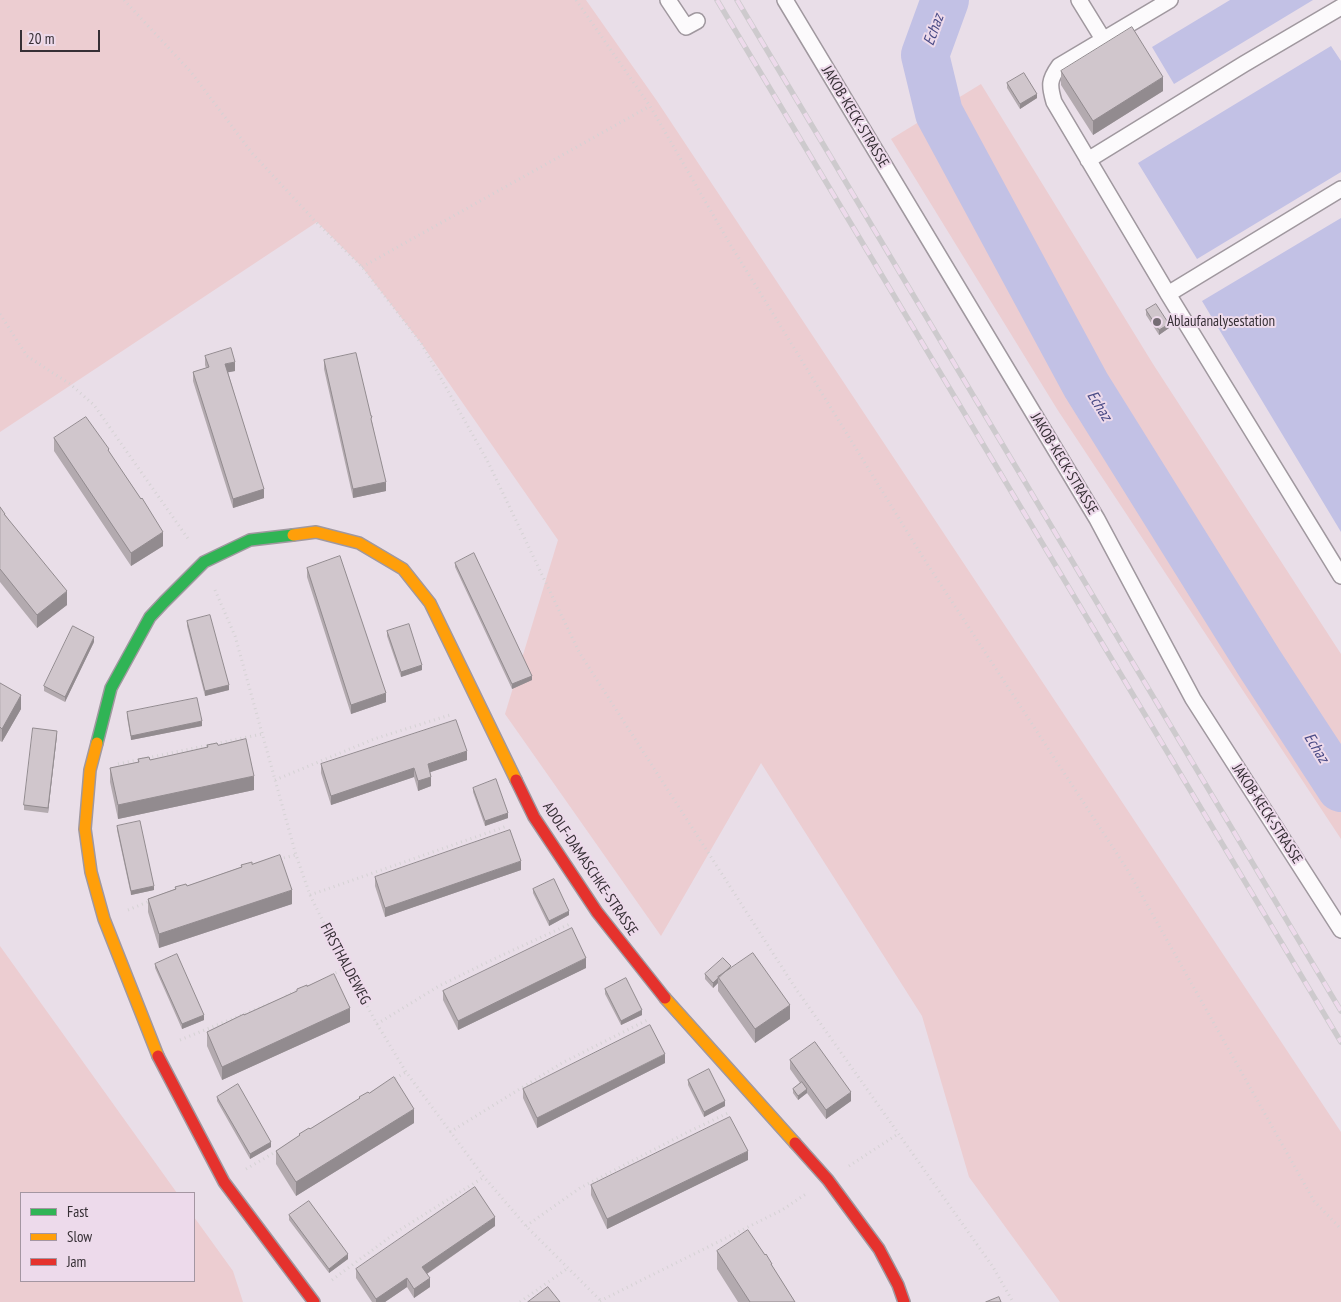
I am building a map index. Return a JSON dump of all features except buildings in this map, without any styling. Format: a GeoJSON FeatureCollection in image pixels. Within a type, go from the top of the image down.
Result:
{"type":"FeatureCollection","features":[{"type":"Feature","properties":{"kind":"street","name":"ADOLF-DAMASCHKE-STRASSE"},"geometry":{"type":"LineString","coordinates":[[312,1299],[224,1182],[155,1051],[104,919],[92,872],[85,829],[90,770],[111,688],[150,617],[204,562],[250,540],[316,532],[359,543],[403,569],[430,602],[534,817],[597,912],[672,1008],[828,1180],[880,1249],[898,1285],[904,1302]]}},
{"type":"Feature","properties":{"kind":"lane"},"geometry":{"type":"LineString","coordinates":[[668,0],[686,27],[697,21]]}},
{"type":"Feature","properties":{"kind":"lane"},"geometry":{"type":"LineString","coordinates":[[773,0],[782,14],[794,16]]}},
{"type":"Feature","properties":{"kind":"lane","name":"JAKOB-KECK-STRASSE"},"geometry":{"type":"LineString","coordinates":[[785,0],[1097,519],[1193,699],[1341,930]]}},
{"type":"Feature","properties":{"kind":"lane"},"geometry":{"type":"LineString","coordinates":[[1079,0],[1103,39]]}},
{"type":"Feature","properties":{"kind":"lane"},"geometry":{"type":"LineString","coordinates":[[1170,0],[1059,66],[1052,76],[1050,89],[1054,102],[1168,294],[1339,568]]}},
{"type":"Feature","properties":{"kind":"lane"},"geometry":{"type":"LineString","coordinates":[[1088,160],[1341,7]]}},
{"type":"Feature","properties":{"kind":"lane"},"geometry":{"type":"LineString","coordinates":[[1168,294],[1341,189]]}},
{"type":"Feature","properties":{"kind":"path"},"geometry":{"type":"LineString","coordinates":[[124,0],[191,72],[252,153],[316,222],[362,267],[421,343],[483,453],[579,652],[796,989],[992,1267],[1013,1302]]}},
{"type":"Feature","properties":{"kind":"path"},"geometry":{"type":"LineString","coordinates":[[576,0],[650,106],[730,244],[924,559],[1127,869],[1314,1201],[1341,1229]]}},
{"type":"Feature","properties":{"kind":"path"},"geometry":{"type":"LineString","coordinates":[[362,267],[650,106]]}},
{"type":"Feature","properties":{"kind":"path","name":"FIRSTHALDEWEG"},"geometry":{"type":"LineString","coordinates":[[0,314],[27,356],[70,384],[94,405],[204,562],[235,636],[296,855],[310,895],[346,968],[406,1072],[484,1176],[526,1226],[601,1301]]}},
{"type":"Feature","properties":{"kind":"path"},"geometry":{"type":"LineString","coordinates":[[275,780],[374,739],[480,706]]}},
{"type":"Feature","properties":{"kind":"path"},"geometry":{"type":"LineString","coordinates":[[90,770],[262,734]]}},
{"type":"Feature","properties":{"kind":"path"},"geometry":{"type":"LineString","coordinates":[[310,895],[534,817]]}},
{"type":"Feature","properties":{"kind":"path"},"geometry":{"type":"LineString","coordinates":[[277,860],[296,855]]}},
{"type":"Feature","properties":{"kind":"path"},"geometry":{"type":"LineString","coordinates":[[104,919],[157,898]]}},
{"type":"Feature","properties":{"kind":"path"},"geometry":{"type":"LineString","coordinates":[[377,1024],[439,986],[597,912]]}},
{"type":"Feature","properties":{"kind":"path"},"geometry":{"type":"LineString","coordinates":[[329,976],[346,968]]}},
{"type":"Feature","properties":{"kind":"path"},"geometry":{"type":"LineString","coordinates":[[278,1000],[304,988]]}},
{"type":"Feature","properties":{"kind":"path"},"geometry":{"type":"LineString","coordinates":[[155,1051],[270,1004]]}},
{"type":"Feature","properties":{"kind":"path"},"geometry":{"type":"LineString","coordinates":[[450,1132],[562,1063],[672,1008]]}},
{"type":"Feature","properties":{"kind":"path"},"geometry":{"type":"LineString","coordinates":[[383,1086],[406,1072]]}},
{"type":"Feature","properties":{"kind":"path"},"geometry":{"type":"LineString","coordinates":[[526,1226],[580,1188],[688,1132],[756,1100]]}},
{"type":"Feature","properties":{"kind":"path"},"geometry":{"type":"LineString","coordinates":[[601,1301],[782,1210],[898,1134]]}},
{"type":"Feature","properties":{"kind":"path"},"geometry":{"type":"LineString","coordinates":[[224,1182],[280,1149]]}},
{"type":"Feature","properties":{"kind":"path"},"geometry":{"type":"LineString","coordinates":[[312,1299],[398,1232],[484,1176]]}},
{"type":"Feature","properties":{"kind":"path"},"geometry":{"type":"LineString","coordinates":[[520,1302],[568,1268]]}},
{"type":"Feature","properties":{"kind":"shaded area"},"geometry":{"type":"Polygon","coordinates":[[[0,0],[586,0],[657,101],[1341,1132],[1341,1302],[1060,1302],[969,1177],[922,1016],[761,763],[661,936],[505,714],[558,540],[421,343],[362,267],[317,222],[0,432],[0,0]]]}},
{"type":"Feature","properties":{"kind":"shaded area"},"geometry":{"type":"Polygon","coordinates":[[[981,84],[1153,364],[1341,654],[1341,839],[1057,409],[891,139],[981,84]]]}},
{"type":"Feature","properties":{"kind":"shaded area"},"geometry":{"type":"Polygon","coordinates":[[[0,946],[176,1192],[20,1192],[20,1282],[195,1282],[195,1218],[233,1271],[243,1302],[0,1302],[0,946]]]}},
{"type":"Feature","properties":{"kind":"water"},"geometry":{"type":"Polygon","coordinates":[[[1230,0],[1313,0],[1174,84],[1152,47],[1230,0]]]}},
{"type":"Feature","properties":{"kind":"water"},"geometry":{"type":"Polygon","coordinates":[[[1331,46],[1341,61],[1341,172],[1197,259],[1138,163],[1331,46]]]}},
{"type":"Feature","properties":{"kind":"water"},"geometry":{"type":"Polygon","coordinates":[[[1341,218],[1341,532],[1202,301],[1341,218]]]}},
{"type":"Feature","properties":{"kind":"waterway","name":"Echaz"},"geometry":{"type":"LineString","coordinates":[[945,0],[925,55],[939,113],[1086,385],[1260,664],[1341,788]]}},
{"type":"Feature","properties":{"kind":"railway"},"geometry":{"type":"LineString","coordinates":[[717,0],[1341,1042]]}},
{"type":"Feature","properties":{"kind":"railway"},"geometry":{"type":"LineString","coordinates":[[737,0],[1341,1011]]}},
{"type":"Feature","properties":{"kind":"traffic: fast"},"geometry":{"type":"LineString","coordinates":[[97,743],[111,688],[150,617],[164,602],[204,562],[250,540],[293,535]]}},
{"type":"Feature","properties":{"kind":"traffic: slow"},"geometry":{"type":"LineString","coordinates":[[293,535],[316,532],[359,543],[403,569],[430,603],[516,780]]}},
{"type":"Feature","properties":{"kind":"traffic: slow"},"geometry":{"type":"LineString","coordinates":[[97,743],[90,770],[85,829],[91,872],[104,919],[158,1056]]}},
{"type":"Feature","properties":{"kind":"traffic: slow"},"geometry":{"type":"LineString","coordinates":[[665,998],[795,1143]]}},
{"type":"Feature","properties":{"kind":"traffic: jam"},"geometry":{"type":"LineString","coordinates":[[516,780],[534,817],[597,912],[665,998]]}},
{"type":"Feature","properties":{"kind":"traffic: jam"},"geometry":{"type":"LineString","coordinates":[[158,1056],[224,1182],[314,1302]]}},
{"type":"Feature","properties":{"kind":"traffic: jam"},"geometry":{"type":"LineString","coordinates":[[795,1143],[828,1180],[879,1249],[898,1285],[904,1302]]}},
{"type":"Feature","properties":{"kind":"place","name":"Ablaufanalysestation"},"geometry":{"type":"Point","coordinates":[1157,322]}}]}
